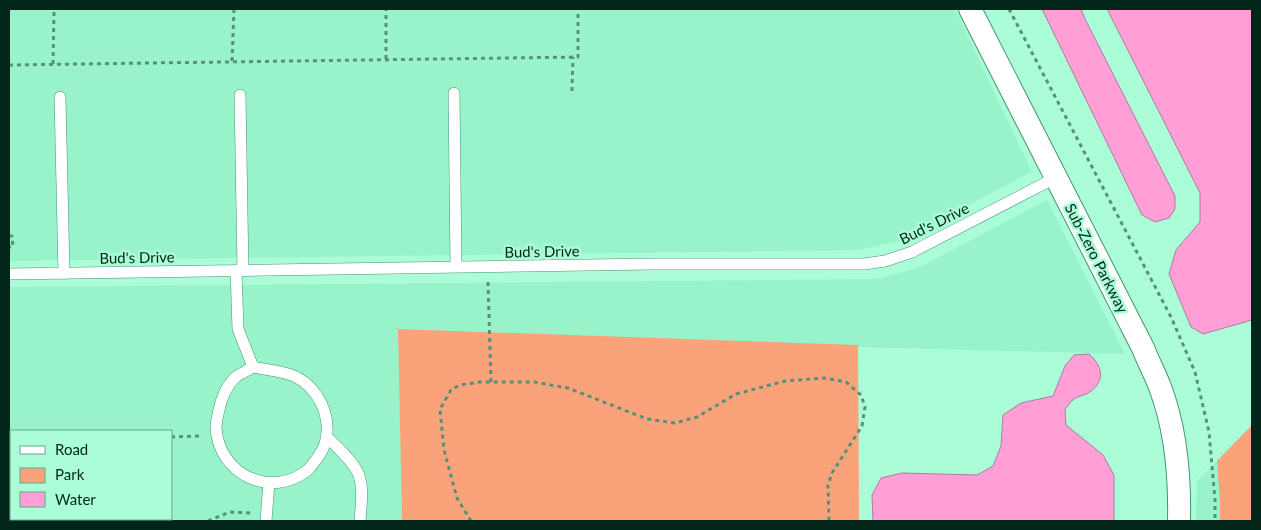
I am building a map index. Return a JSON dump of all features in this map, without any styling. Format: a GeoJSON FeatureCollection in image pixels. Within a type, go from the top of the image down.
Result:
{"type":"FeatureCollection","features":[{"type":"Feature","properties":{"kind":"street","name":"Sub-Zero Parkway"},"geometry":{"type":"LineString","coordinates":[[970,9],[1138,339],[1160,387],[1171,427],[1177,462],[1180,521]]}},
{"type":"Feature","properties":{"kind":"lane"},"geometry":{"type":"LineString","coordinates":[[454,93],[456,267]]}},
{"type":"Feature","properties":{"kind":"lane"},"geometry":{"type":"LineString","coordinates":[[240,95],[238,329],[253,367]]}},
{"type":"Feature","properties":{"kind":"lane"},"geometry":{"type":"LineString","coordinates":[[60,97],[64,274]]}},
{"type":"Feature","properties":{"kind":"lane","name":"Bud's Drive"},"geometry":{"type":"LineString","coordinates":[[9,274],[652,264],[864,264],[885,262],[912,252],[1055,178]]}},
{"type":"Feature","properties":{"kind":"lane"},"geometry":{"type":"LineString","coordinates":[[253,367],[294,376],[309,386],[320,400],[326,418],[326,436],[320,454],[309,468],[294,478],[276,482],[258,481],[241,474],[228,461],[219,445],[218,436],[216,427],[224,393],[235,377],[253,367]]}},
{"type":"Feature","properties":{"kind":"lane"},"geometry":{"type":"LineString","coordinates":[[326,436],[351,462],[358,474],[361,491],[360,521]]}},
{"type":"Feature","properties":{"kind":"lane"},"geometry":{"type":"LineString","coordinates":[[266,518],[269,482]]}},
{"type":"Feature","properties":{"kind":"path"},"geometry":{"type":"LineString","coordinates":[[232,62],[234,9]]}},
{"type":"Feature","properties":{"kind":"path"},"geometry":{"type":"LineString","coordinates":[[386,9],[386,59]]}},
{"type":"Feature","properties":{"kind":"path"},"geometry":{"type":"LineString","coordinates":[[9,65],[578,57],[578,9]]}},
{"type":"Feature","properties":{"kind":"path"},"geometry":{"type":"LineString","coordinates":[[1009,9],[1171,317],[1195,372],[1208,432],[1215,500],[1215,521]]}},
{"type":"Feature","properties":{"kind":"path"},"geometry":{"type":"LineString","coordinates":[[52,64],[54,11]]}},
{"type":"Feature","properties":{"kind":"path"},"geometry":{"type":"LineString","coordinates":[[572,91],[573,57]]}},
{"type":"Feature","properties":{"kind":"path"},"geometry":{"type":"LineString","coordinates":[[9,236],[12,236],[13,247],[9,248]]}},
{"type":"Feature","properties":{"kind":"path"},"geometry":{"type":"LineString","coordinates":[[487,267],[491,382]]}},
{"type":"Feature","properties":{"kind":"path"},"geometry":{"type":"LineString","coordinates":[[471,521],[457,498],[444,450],[440,409],[452,390],[460,385],[491,382],[534,382],[568,388],[647,419],[675,423],[697,417],[736,394],[785,381],[824,378],[846,382],[861,395],[865,407],[862,426],[832,474],[828,485],[830,521]]}},
{"type":"Feature","properties":{"kind":"path"},"geometry":{"type":"LineString","coordinates":[[172,437],[218,436]]}},
{"type":"Feature","properties":{"kind":"path"},"geometry":{"type":"LineString","coordinates":[[208,521],[230,512],[266,518]]}},
{"type":"Feature","properties":{"kind":"shaded area"},"geometry":{"type":"Polygon","coordinates":[[[9,9],[955,9],[1032,172],[899,241],[858,250],[9,261],[9,9]]]}},
{"type":"Feature","properties":{"kind":"shaded area"},"geometry":{"type":"Polygon","coordinates":[[[1047,200],[1125,354],[860,347],[399,329],[402,521],[9,521],[9,287],[876,279],[918,268],[1047,200]]]}},
{"type":"Feature","properties":{"kind":"shaded area"},"geometry":{"type":"Polygon","coordinates":[[[1252,425],[1252,521],[1196,521],[1197,481],[1252,425]]]}},
{"type":"Feature","properties":{"kind":"green space"},"geometry":{"type":"Polygon","coordinates":[[[398,329],[858,345],[859,521],[402,521],[398,329]]]}},
{"type":"Feature","properties":{"kind":"green space"},"geometry":{"type":"Polygon","coordinates":[[[1252,425],[1252,521],[1220,521],[1217,461],[1252,425]]]}},
{"type":"Feature","properties":{"kind":"water"},"geometry":{"type":"Polygon","coordinates":[[[1042,9],[1081,9],[1175,196],[1175,209],[1169,218],[1155,222],[1142,215],[1042,9]]]}},
{"type":"Feature","properties":{"kind":"water"},"geometry":{"type":"Polygon","coordinates":[[[1107,9],[1252,9],[1252,320],[1203,334],[1191,327],[1169,274],[1176,250],[1200,222],[1200,193],[1107,9]]]}},
{"type":"Feature","properties":{"kind":"water"},"geometry":{"type":"Polygon","coordinates":[[[1089,354],[1100,369],[1100,379],[1094,389],[1075,399],[1065,409],[1066,425],[1103,455],[1114,475],[1114,521],[873,521],[872,495],[881,478],[902,473],[977,475],[993,466],[1001,446],[1003,415],[1021,403],[1053,396],[1065,366],[1074,355],[1089,354]]]}}]}
